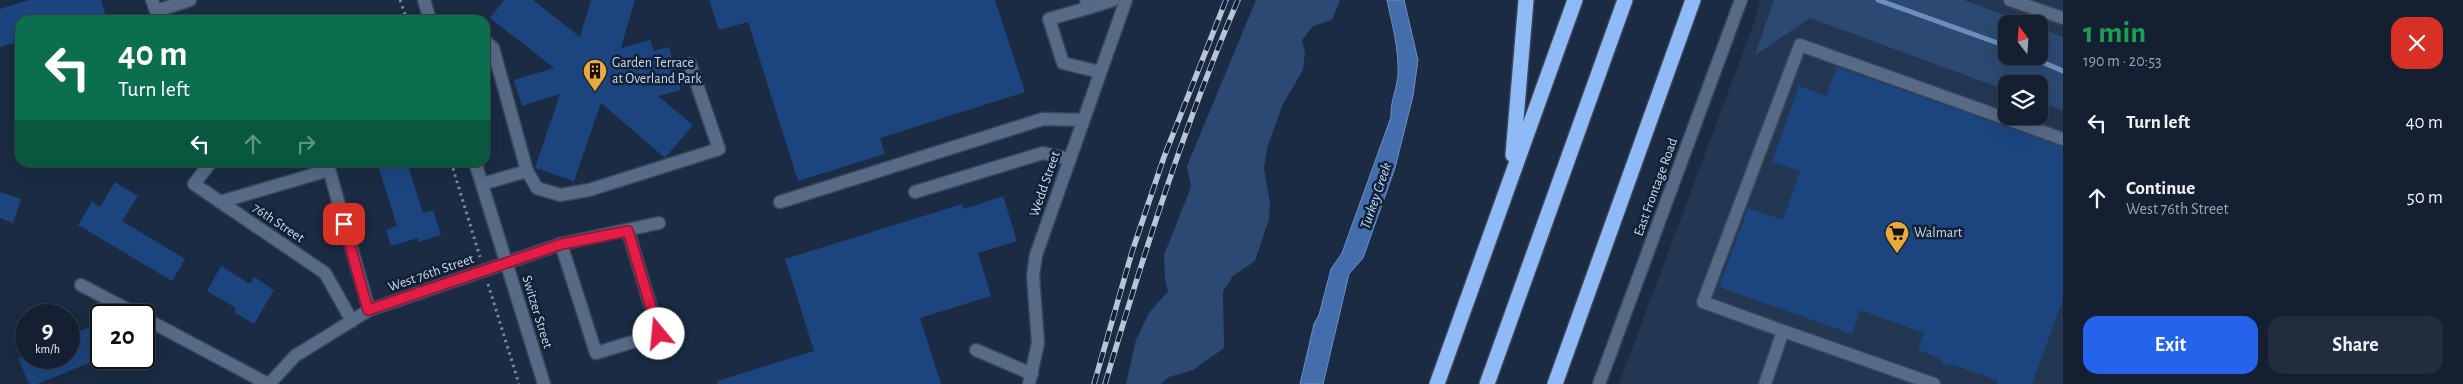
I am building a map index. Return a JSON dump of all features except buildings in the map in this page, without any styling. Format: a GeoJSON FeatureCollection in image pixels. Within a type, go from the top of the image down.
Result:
{"type":"FeatureCollection","features":[{"type":"Feature","properties":{"kind":"highway"},"geometry":{"type":"LineString","coordinates":[[1512,175],[1526,0]]}},
{"type":"Feature","properties":{"kind":"highway"},"geometry":{"type":"LineString","coordinates":[[1437,384],[1575,0]]}},
{"type":"Feature","properties":{"kind":"highway"},"geometry":{"type":"LineString","coordinates":[[1487,384],[1625,0]]}},
{"type":"Feature","properties":{"kind":"highway"},"geometry":{"type":"LineString","coordinates":[[1555,384],[1693,0]]}},
{"type":"Feature","properties":{"kind":"street"},"geometry":{"type":"LineString","coordinates":[[154,5],[190,0]]}},
{"type":"Feature","properties":{"kind":"street"},"geometry":{"type":"LineString","coordinates":[[424,0],[428,15]]}},
{"type":"Feature","properties":{"kind":"street"},"geometry":{"type":"LineString","coordinates":[[1100,72],[1063,63],[1049,19],[1087,4],[1113,0]]}},
{"type":"Feature","properties":{"kind":"street","name":"Wedd Street"},"geometry":{"type":"LineString","coordinates":[[1031,379],[1038,343],[1033,276],[1036,255],[1126,0]]}},
{"type":"Feature","properties":{"kind":"street","name":"East Frontage Road"},"geometry":{"type":"LineString","coordinates":[[1599,384],[1741,0]]}},
{"type":"Feature","properties":{"kind":"street"},"geometry":{"type":"LineString","coordinates":[[2010,0],[2063,18]]}},
{"type":"Feature","properties":{"kind":"street"},"geometry":{"type":"LineString","coordinates":[[490,45],[493,48],[527,171],[536,188],[560,195],[589,190],[718,149],[690,64]]}},
{"type":"Feature","properties":{"kind":"street"},"geometry":{"type":"LineString","coordinates":[[1934,384],[1703,302],[1800,45],[2063,138]]}},
{"type":"Feature","properties":{"kind":"street"},"geometry":{"type":"LineString","coordinates":[[780,202],[1043,119],[1083,120]]}},
{"type":"Feature","properties":{"kind":"street"},"geometry":{"type":"LineString","coordinates":[[916,192],[1043,153],[1070,159]]}},
{"type":"Feature","properties":{"kind":"street","name":"76th Street"},"geometry":{"type":"LineString","coordinates":[[207,167],[194,184],[325,273],[352,321]]}},
{"type":"Feature","properties":{"kind":"street"},"geometry":{"type":"LineString","coordinates":[[220,202],[325,167]]}},
{"type":"Feature","properties":{"kind":"street"},"geometry":{"type":"LineString","coordinates":[[328,167],[368,310]]}},
{"type":"Feature","properties":{"kind":"street","name":"Switzer Street"},"geometry":{"type":"LineString","coordinates":[[477,167],[544,384]]}},
{"type":"Feature","properties":{"kind":"street"},"geometry":{"type":"LineString","coordinates":[[482,184],[527,171]]}},
{"type":"Feature","properties":{"kind":"street","name":"West 76th Street"},"geometry":{"type":"LineString","coordinates":[[269,384],[295,356],[368,310],[562,244],[659,223]]}},
{"type":"Feature","properties":{"kind":"street"},"geometry":{"type":"LineString","coordinates":[[562,244],[596,353],[659,334],[628,231]]}},
{"type":"Feature","properties":{"kind":"street"},"geometry":{"type":"LineString","coordinates":[[81,285],[117,304]]}},
{"type":"Feature","properties":{"kind":"street"},"geometry":{"type":"LineString","coordinates":[[155,324],[269,384]]}},
{"type":"Feature","properties":{"kind":"street"},"geometry":{"type":"LineString","coordinates":[[1765,384],[1783,331]]}},
{"type":"Feature","properties":{"kind":"street"},"geometry":{"type":"LineString","coordinates":[[976,350],[1031,379]]}},
{"type":"Feature","properties":{"kind":"path"},"geometry":{"type":"LineString","coordinates":[[400,0],[405,15]]}},
{"type":"Feature","properties":{"kind":"path"},"geometry":{"type":"LineString","coordinates":[[453,167],[482,264]]}},
{"type":"Feature","properties":{"kind":"path"},"geometry":{"type":"LineString","coordinates":[[488,284],[519,384]]}},
{"type":"Feature","properties":{"kind":"shaded area"},"geometry":{"type":"Polygon","coordinates":[[[1256,0],[1340,0],[1332,20],[1313,26],[1302,40],[1305,53],[1303,70],[1283,104],[1268,145],[1264,168],[1270,202],[1269,219],[1255,261],[1233,276],[1223,291],[1224,348],[1193,370],[1169,377],[1161,384],[1126,384],[1136,340],[1149,313],[1168,291],[1165,279],[1164,255],[1191,187],[1187,166],[1256,0]]]}},
{"type":"Feature","properties":{"kind":"shaded area"},"geometry":{"type":"Polygon","coordinates":[[[1760,0],[2063,0],[2063,384],[1619,384],[1754,23],[1760,0]]]}},
{"type":"Feature","properties":{"kind":"shaded area"},"geometry":{"type":"Polygon","coordinates":[[[1774,0],[1964,0],[2004,15],[1998,15],[1998,65],[2048,65],[2048,31],[2063,37],[2063,110],[2048,105],[2048,75],[1998,75],[1998,87],[1810,18],[1755,55],[1774,0]]]}},
{"type":"Feature","properties":{"kind":"water","name":"Turkey Creek"},"geometry":{"type":"Polygon","coordinates":[[[1387,0],[1404,0],[1418,60],[1413,96],[1395,168],[1363,258],[1349,274],[1323,384],[1300,384],[1314,324],[1319,315],[1331,269],[1342,253],[1391,117],[1398,65],[1395,37],[1387,0]]]}},
{"type":"Feature","properties":{"kind":"waterway"},"geometry":{"type":"LineString","coordinates":[[1878,0],[1998,43]]}},
{"type":"Feature","properties":{"kind":"waterway"},"geometry":{"type":"LineString","coordinates":[[2048,65],[2063,71]]}},
{"type":"Feature","properties":{"kind":"railway"},"geometry":{"type":"LineString","coordinates":[[1094,384],[1132,252],[1164,157],[1226,0]]}},
{"type":"Feature","properties":{"kind":"railway"},"geometry":{"type":"LineString","coordinates":[[1105,384],[1182,142],[1238,0]]}},
{"type":"Feature","properties":{"kind":"place","name":"Garden Terrace at Overland Park"},"geometry":{"type":"Point","coordinates":[595,92]}},
{"type":"Feature","properties":{"kind":"place","name":"Walmart"},"geometry":{"type":"Point","coordinates":[1897,254]}},
{"type":"Feature","properties":{"kind":"route"},"geometry":{"type":"LineString","coordinates":[[344,224],[368,310],[562,244],[628,231],[659,334]]}}]}
